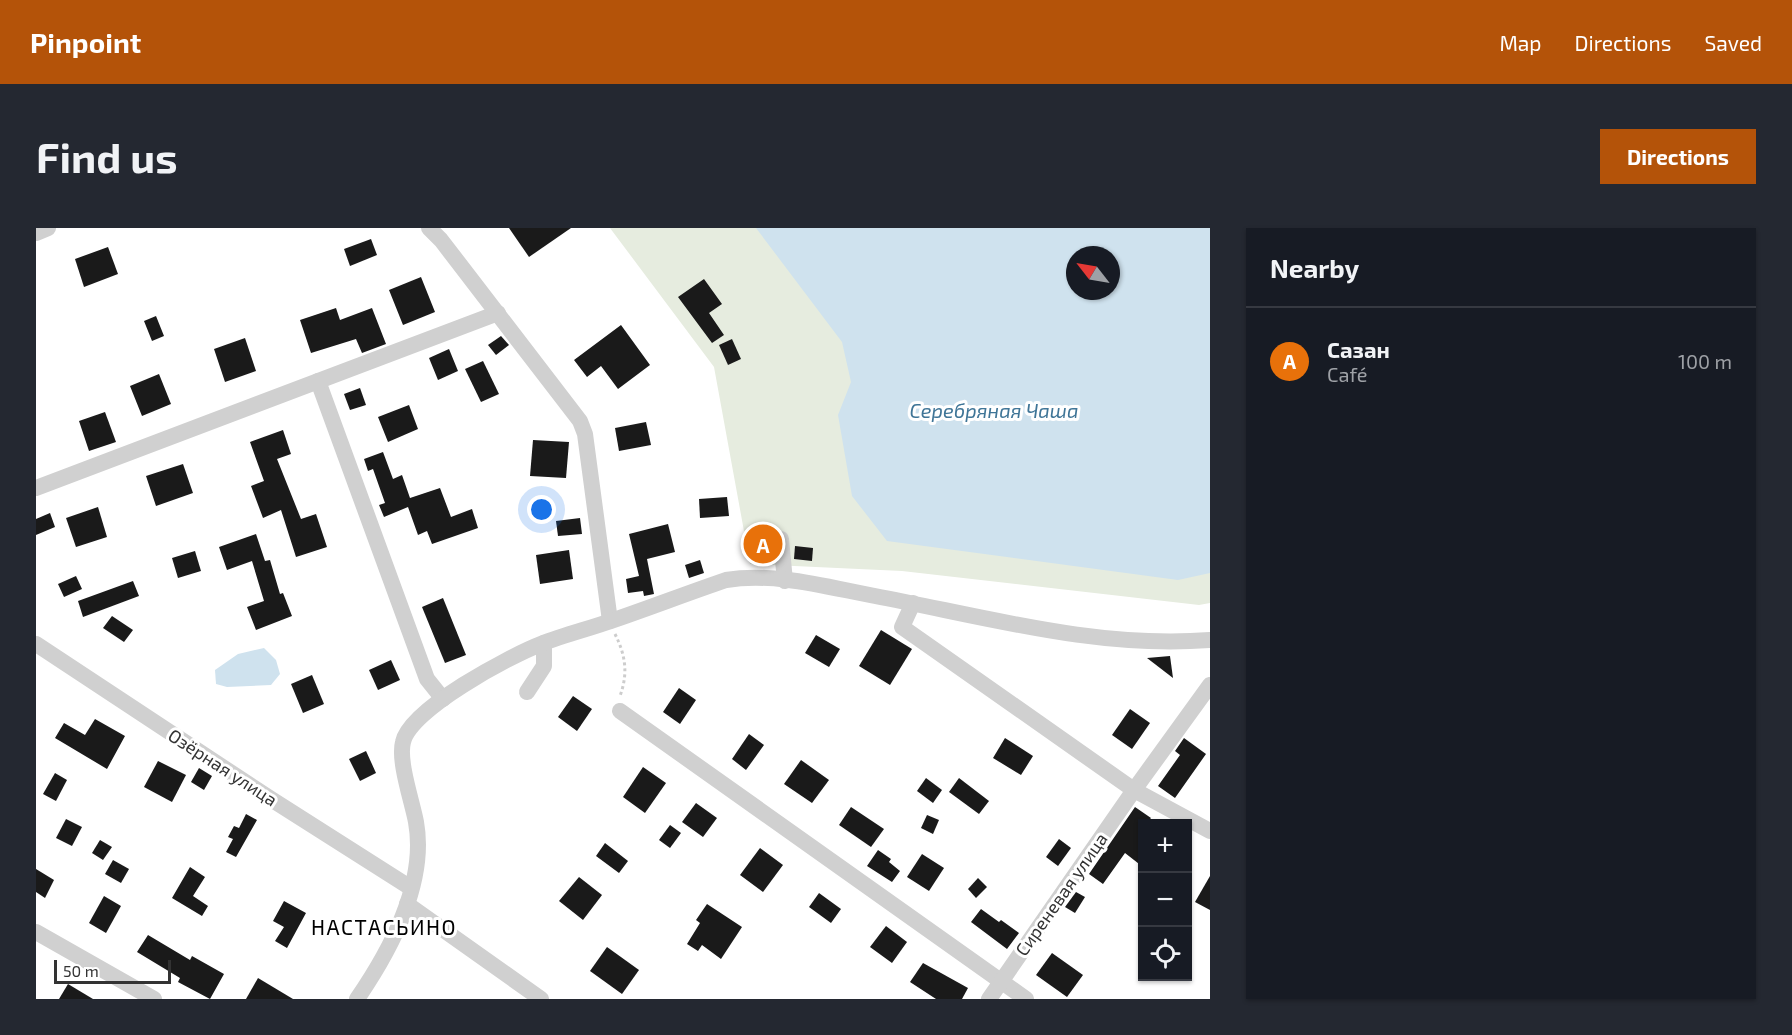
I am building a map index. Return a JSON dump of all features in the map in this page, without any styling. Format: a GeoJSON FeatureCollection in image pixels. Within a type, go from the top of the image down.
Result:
{"type":"FeatureCollection","features":[{"type":"Feature","properties":{"kind":"street"},"geometry":{"type":"LineString","coordinates":[[36,232],[48,228]]}},
{"type":"Feature","properties":{"kind":"street"},"geometry":{"type":"LineString","coordinates":[[429,228],[441,240],[580,421],[585,434],[610,621]]}},
{"type":"Feature","properties":{"kind":"street"},"geometry":{"type":"LineString","coordinates":[[36,488],[498,313]]}},
{"type":"Feature","properties":{"kind":"street"},"geometry":{"type":"LineString","coordinates":[[318,381],[427,679],[443,699]]}},
{"type":"Feature","properties":{"kind":"street"},"geometry":{"type":"LineString","coordinates":[[782,539],[785,580]]}},
{"type":"Feature","properties":{"kind":"street"},"geometry":{"type":"LineString","coordinates":[[357,999],[387,952],[409,896],[418,856],[417,825],[402,754],[402,742],[412,725],[443,699],[510,658],[544,643],[726,580],[748,576],[785,580],[913,603],[1092,638],[1150,643],[1210,640]]}},
{"type":"Feature","properties":{"kind":"street"},"geometry":{"type":"LineString","coordinates":[[913,603],[902,627],[1134,790],[1210,831]]}},
{"type":"Feature","properties":{"kind":"street"},"geometry":{"type":"LineString","coordinates":[[527,692],[544,666],[544,643]]}},
{"type":"Feature","properties":{"kind":"street","name":"Озёрная улица"},"geometry":{"type":"LineString","coordinates":[[36,644],[271,799],[409,896],[541,999]]}},
{"type":"Feature","properties":{"kind":"street","name":"Сиреневая улица"},"geometry":{"type":"LineString","coordinates":[[989,999],[1210,685]]}},
{"type":"Feature","properties":{"kind":"street"},"geometry":{"type":"LineString","coordinates":[[620,711],[1026,999]]}},
{"type":"Feature","properties":{"kind":"street"},"geometry":{"type":"LineString","coordinates":[[36,932],[154,999]]}},
{"type":"Feature","properties":{"kind":"path"},"geometry":{"type":"LineString","coordinates":[[610,621],[622,648],[626,679],[620,697],[620,711]]}},
{"type":"Feature","properties":{"kind":"shaded area","name":"Серебряная Чаша"},"geometry":{"type":"Polygon","coordinates":[[[610,228],[1210,228],[1210,603],[1199,605],[902,571],[750,564],[714,367],[610,228]]]}},
{"type":"Feature","properties":{"kind":"water","name":"Серебряная Чаша"},"geometry":{"type":"Polygon","coordinates":[[[756,228],[1210,228],[1210,573],[1178,580],[887,541],[852,496],[838,415],[851,382],[842,342],[756,228]]]}},
{"type":"Feature","properties":{"kind":"water"},"geometry":{"type":"Polygon","coordinates":[[[264,648],[276,660],[280,674],[271,685],[227,687],[216,684],[215,670],[238,654],[264,648]]]}},
{"type":"Feature","properties":{"kind":"building"},"geometry":{"type":"Polygon","coordinates":[[[509,228],[571,228],[529,257],[509,228]]]}},
{"type":"Feature","properties":{"kind":"building"},"geometry":{"type":"Polygon","coordinates":[[[371,239],[377,255],[350,266],[344,249],[371,239]]]}},
{"type":"Feature","properties":{"kind":"building"},"geometry":{"type":"Polygon","coordinates":[[[108,247],[118,274],[84,287],[75,259],[108,247]]]}},
{"type":"Feature","properties":{"kind":"building"},"geometry":{"type":"Polygon","coordinates":[[[421,277],[435,312],[403,325],[389,290],[421,277]]]}},
{"type":"Feature","properties":{"kind":"building"},"geometry":{"type":"Polygon","coordinates":[[[704,279],[722,304],[709,313],[724,335],[712,343],[678,297],[704,279]]]}},
{"type":"Feature","properties":{"kind":"building"},"geometry":{"type":"Polygon","coordinates":[[[336,308],[340,320],[372,308],[386,344],[362,353],[356,339],[311,353],[300,320],[336,308]]]}},
{"type":"Feature","properties":{"kind":"building"},"geometry":{"type":"Polygon","coordinates":[[[156,316],[164,336],[152,341],[144,321],[156,316]]]}},
{"type":"Feature","properties":{"kind":"building"},"geometry":{"type":"Polygon","coordinates":[[[621,325],[650,365],[618,389],[601,366],[587,377],[574,360],[621,325]]]}},
{"type":"Feature","properties":{"kind":"building"},"geometry":{"type":"Polygon","coordinates":[[[501,336],[509,345],[496,355],[488,345],[501,336]]]}},
{"type":"Feature","properties":{"kind":"building"},"geometry":{"type":"Polygon","coordinates":[[[245,338],[256,371],[225,382],[214,349],[245,338]]]}},
{"type":"Feature","properties":{"kind":"building"},"geometry":{"type":"Polygon","coordinates":[[[732,339],[741,359],[728,365],[719,345],[732,339]]]}},
{"type":"Feature","properties":{"kind":"building"},"geometry":{"type":"Polygon","coordinates":[[[449,349],[458,371],[438,380],[429,358],[449,349]]]}},
{"type":"Feature","properties":{"kind":"building"},"geometry":{"type":"Polygon","coordinates":[[[483,361],[499,394],[481,402],[465,369],[483,361]]]}},
{"type":"Feature","properties":{"kind":"building"},"geometry":{"type":"Polygon","coordinates":[[[159,374],[171,404],[142,416],[130,386],[159,374]]]}},
{"type":"Feature","properties":{"kind":"building"},"geometry":{"type":"Polygon","coordinates":[[[360,388],[366,405],[350,410],[344,394],[360,388]]]}},
{"type":"Feature","properties":{"kind":"building"},"geometry":{"type":"Polygon","coordinates":[[[409,405],[418,429],[388,442],[378,417],[409,405]]]}},
{"type":"Feature","properties":{"kind":"building"},"geometry":{"type":"Polygon","coordinates":[[[105,412],[116,442],[89,451],[79,421],[105,412]]]}},
{"type":"Feature","properties":{"kind":"building"},"geometry":{"type":"Polygon","coordinates":[[[646,422],[651,445],[619,451],[615,428],[646,422]]]}},
{"type":"Feature","properties":{"kind":"building"},"geometry":{"type":"Polygon","coordinates":[[[283,430],[291,454],[277,459],[301,519],[316,514],[327,547],[296,557],[281,510],[263,518],[251,486],[264,481],[250,442],[283,430]]]}},
{"type":"Feature","properties":{"kind":"building"},"geometry":{"type":"Polygon","coordinates":[[[533,440],[569,442],[566,478],[530,476],[533,440]]]}},
{"type":"Feature","properties":{"kind":"building"},"geometry":{"type":"Polygon","coordinates":[[[383,452],[393,479],[402,475],[410,498],[440,488],[451,517],[472,509],[478,528],[432,544],[427,531],[418,535],[408,507],[384,517],[379,505],[385,503],[373,469],[368,471],[364,459],[383,452]]]}},
{"type":"Feature","properties":{"kind":"building"},"geometry":{"type":"Polygon","coordinates":[[[183,464],[193,493],[156,506],[146,476],[183,464]]]}},
{"type":"Feature","properties":{"kind":"building"},"geometry":{"type":"Polygon","coordinates":[[[727,497],[729,516],[700,518],[699,499],[727,497]]]}},
{"type":"Feature","properties":{"kind":"building"},"geometry":{"type":"Polygon","coordinates":[[[98,507],[107,537],[76,547],[66,518],[98,507]]]}},
{"type":"Feature","properties":{"kind":"building"},"geometry":{"type":"Polygon","coordinates":[[[50,513],[55,527],[36,535],[36,519],[50,513]]]}},
{"type":"Feature","properties":{"kind":"building"},"geometry":{"type":"Polygon","coordinates":[[[580,518],[582,534],[558,536],[556,521],[580,518]]]}},
{"type":"Feature","properties":{"kind":"building"},"geometry":{"type":"Polygon","coordinates":[[[668,524],[675,552],[647,559],[654,594],[644,596],[643,591],[628,593],[626,579],[639,576],[629,534],[668,524]]]}},
{"type":"Feature","properties":{"kind":"building"},"geometry":{"type":"Polygon","coordinates":[[[770,531],[772,558],[755,561],[749,535],[770,531]]]}},
{"type":"Feature","properties":{"kind":"building"},"geometry":{"type":"Polygon","coordinates":[[[256,534],[265,561],[270,560],[280,594],[283,593],[292,616],[256,630],[247,607],[264,601],[252,561],[227,570],[219,547],[256,534]]]}},
{"type":"Feature","properties":{"kind":"building"},"geometry":{"type":"Polygon","coordinates":[[[795,546],[813,548],[812,561],[794,559],[795,546]]]}},
{"type":"Feature","properties":{"kind":"building"},"geometry":{"type":"Polygon","coordinates":[[[569,550],[573,579],[540,584],[536,555],[569,550]]]}},
{"type":"Feature","properties":{"kind":"building"},"geometry":{"type":"Polygon","coordinates":[[[195,551],[201,571],[178,578],[172,558],[195,551]]]}},
{"type":"Feature","properties":{"kind":"building"},"geometry":{"type":"Polygon","coordinates":[[[700,560],[704,573],[689,578],[685,565],[700,560]]]}},
{"type":"Feature","properties":{"kind":"building"},"geometry":{"type":"Polygon","coordinates":[[[76,576],[82,589],[64,597],[58,584],[76,576]]]}},
{"type":"Feature","properties":{"kind":"building"},"geometry":{"type":"Polygon","coordinates":[[[133,581],[139,596],[83,617],[78,601],[133,581]]]}},
{"type":"Feature","properties":{"kind":"building"},"geometry":{"type":"Polygon","coordinates":[[[443,598],[466,655],[445,663],[422,607],[443,598]]]}},
{"type":"Feature","properties":{"kind":"building"},"geometry":{"type":"Polygon","coordinates":[[[112,616],[133,630],[124,642],[103,628],[112,616]]]}},
{"type":"Feature","properties":{"kind":"building"},"geometry":{"type":"Polygon","coordinates":[[[881,630],[912,649],[890,685],[859,666],[881,630]]]}},
{"type":"Feature","properties":{"kind":"building"},"geometry":{"type":"Polygon","coordinates":[[[816,635],[840,649],[829,667],[805,653],[816,635]]]}},
{"type":"Feature","properties":{"kind":"building"},"geometry":{"type":"Polygon","coordinates":[[[1170,656],[1173,678],[1147,658],[1170,656]]]}},
{"type":"Feature","properties":{"kind":"building"},"geometry":{"type":"Polygon","coordinates":[[[391,660],[400,680],[378,690],[369,670],[391,660]]]}},
{"type":"Feature","properties":{"kind":"building"},"geometry":{"type":"Polygon","coordinates":[[[312,675],[324,704],[303,713],[291,684],[312,675]]]}},
{"type":"Feature","properties":{"kind":"building"},"geometry":{"type":"Polygon","coordinates":[[[679,688],[696,700],[680,724],[663,712],[679,688]]]}},
{"type":"Feature","properties":{"kind":"building"},"geometry":{"type":"Polygon","coordinates":[[[573,696],[592,709],[577,731],[558,717],[573,696]]]}},
{"type":"Feature","properties":{"kind":"building"},"geometry":{"type":"Polygon","coordinates":[[[1130,709],[1150,723],[1132,749],[1112,735],[1130,709]]]}},
{"type":"Feature","properties":{"kind":"building"},"geometry":{"type":"Polygon","coordinates":[[[95,719],[125,736],[107,769],[55,738],[64,723],[85,735],[95,719]]]}},
{"type":"Feature","properties":{"kind":"building"},"geometry":{"type":"Polygon","coordinates":[[[749,734],[764,745],[746,770],[732,759],[749,734]]]}},
{"type":"Feature","properties":{"kind":"building"},"geometry":{"type":"Polygon","coordinates":[[[1005,738],[1033,756],[1021,775],[993,758],[1005,738]]]}},
{"type":"Feature","properties":{"kind":"building"},"geometry":{"type":"Polygon","coordinates":[[[1184,738],[1206,754],[1175,798],[1158,786],[1180,755],[1175,751],[1184,738]]]}},
{"type":"Feature","properties":{"kind":"building"},"geometry":{"type":"Polygon","coordinates":[[[366,751],[376,773],[360,781],[349,759],[366,751]]]}},
{"type":"Feature","properties":{"kind":"building"},"geometry":{"type":"Polygon","coordinates":[[[801,760],[829,780],[812,803],[784,784],[801,760]]]}},
{"type":"Feature","properties":{"kind":"building"},"geometry":{"type":"Polygon","coordinates":[[[158,761],[186,775],[172,802],[144,787],[158,761]]]}},
{"type":"Feature","properties":{"kind":"building"},"geometry":{"type":"Polygon","coordinates":[[[643,767],[666,783],[645,813],[623,797],[643,767]]]}},
{"type":"Feature","properties":{"kind":"building"},"geometry":{"type":"Polygon","coordinates":[[[199,768],[212,776],[204,790],[191,782],[199,768]]]}},
{"type":"Feature","properties":{"kind":"building"},"geometry":{"type":"Polygon","coordinates":[[[55,773],[67,780],[56,801],[43,794],[55,773]]]}},
{"type":"Feature","properties":{"kind":"building"},"geometry":{"type":"Polygon","coordinates":[[[926,778],[942,790],[933,803],[917,791],[926,778]]]}},
{"type":"Feature","properties":{"kind":"building"},"geometry":{"type":"Polygon","coordinates":[[[959,778],[989,801],[979,814],[949,792],[959,778]]]}},
{"type":"Feature","properties":{"kind":"building"},"geometry":{"type":"Polygon","coordinates":[[[696,803],[717,818],[703,837],[682,822],[696,803]]]}},
{"type":"Feature","properties":{"kind":"building"},"geometry":{"type":"Polygon","coordinates":[[[851,807],[884,829],[871,847],[839,825],[851,807]]]}},
{"type":"Feature","properties":{"kind":"building"},"geometry":{"type":"Polygon","coordinates":[[[1135,807],[1151,818],[1138,819],[1138,863],[1125,853],[1103,884],[1089,874],[1135,807]]]}},
{"type":"Feature","properties":{"kind":"building"},"geometry":{"type":"Polygon","coordinates":[[[246,814],[257,820],[236,857],[226,852],[233,839],[228,837],[234,826],[239,828],[246,814]]]}},
{"type":"Feature","properties":{"kind":"building"},"geometry":{"type":"Polygon","coordinates":[[[927,815],[939,820],[933,834],[921,828],[927,815]]]}},
{"type":"Feature","properties":{"kind":"building"},"geometry":{"type":"Polygon","coordinates":[[[66,819],[82,827],[72,846],[56,838],[66,819]]]}},
{"type":"Feature","properties":{"kind":"building"},"geometry":{"type":"Polygon","coordinates":[[[670,825],[681,833],[670,848],[659,840],[670,825]]]}},
{"type":"Feature","properties":{"kind":"building"},"geometry":{"type":"Polygon","coordinates":[[[1059,839],[1071,848],[1058,866],[1046,857],[1059,839]]]}},
{"type":"Feature","properties":{"kind":"building"},"geometry":{"type":"Polygon","coordinates":[[[100,840],[112,847],[103,860],[92,853],[100,840]]]}},
{"type":"Feature","properties":{"kind":"building"},"geometry":{"type":"Polygon","coordinates":[[[605,843],[628,861],[619,873],[596,856],[605,843]]]}},
{"type":"Feature","properties":{"kind":"building"},"geometry":{"type":"Polygon","coordinates":[[[760,848],[783,865],[763,892],[740,875],[760,848]]]}},
{"type":"Feature","properties":{"kind":"building"},"geometry":{"type":"Polygon","coordinates":[[[878,850],[891,859],[889,862],[900,871],[892,882],[867,866],[878,850]]]}},
{"type":"Feature","properties":{"kind":"building"},"geometry":{"type":"Polygon","coordinates":[[[922,854],[944,868],[929,891],[907,877],[922,854]]]}},
{"type":"Feature","properties":{"kind":"building"},"geometry":{"type":"Polygon","coordinates":[[[113,860],[129,869],[121,883],[105,874],[113,860]]]}},
{"type":"Feature","properties":{"kind":"building"},"geometry":{"type":"Polygon","coordinates":[[[190,867],[205,877],[193,896],[208,906],[202,916],[172,898],[190,867]]]}},
{"type":"Feature","properties":{"kind":"building"},"geometry":{"type":"Polygon","coordinates":[[[36,869],[54,880],[45,898],[36,892],[36,869]]]}},
{"type":"Feature","properties":{"kind":"building"},"geometry":{"type":"Polygon","coordinates":[[[1210,876],[1210,910],[1195,902],[1210,876]]]}},
{"type":"Feature","properties":{"kind":"building"},"geometry":{"type":"Polygon","coordinates":[[[579,877],[602,895],[583,920],[559,901],[579,877]]]}},
{"type":"Feature","properties":{"kind":"building"},"geometry":{"type":"Polygon","coordinates":[[[978,878],[987,887],[976,898],[968,889],[978,878]]]}},
{"type":"Feature","properties":{"kind":"building"},"geometry":{"type":"Polygon","coordinates":[[[1076,892],[1085,897],[1075,913],[1065,907],[1076,892]]]}},
{"type":"Feature","properties":{"kind":"building"},"geometry":{"type":"Polygon","coordinates":[[[819,893],[841,909],[831,923],[809,907],[819,893]]]}},
{"type":"Feature","properties":{"kind":"building"},"geometry":{"type":"Polygon","coordinates":[[[104,896],[121,906],[106,933],[89,923],[104,896]]]}},
{"type":"Feature","properties":{"kind":"building"},"geometry":{"type":"Polygon","coordinates":[[[284,901],[306,913],[287,948],[275,941],[284,927],[273,921],[284,901]]]}},
{"type":"Feature","properties":{"kind":"building"},"geometry":{"type":"Polygon","coordinates":[[[707,904],[742,927],[721,959],[702,945],[698,951],[687,944],[700,923],[696,920],[707,904]]]}},
{"type":"Feature","properties":{"kind":"building"},"geometry":{"type":"Polygon","coordinates":[[[981,909],[1019,933],[1007,949],[971,922],[981,909]]]}},
{"type":"Feature","properties":{"kind":"building"},"geometry":{"type":"Polygon","coordinates":[[[886,926],[907,942],[892,963],[870,947],[886,926]]]}},
{"type":"Feature","properties":{"kind":"building"},"geometry":{"type":"Polygon","coordinates":[[[148,935],[190,960],[192,956],[224,974],[210,999],[178,982],[180,978],[137,952],[148,935]]]}},
{"type":"Feature","properties":{"kind":"building"},"geometry":{"type":"Polygon","coordinates":[[[607,947],[639,970],[622,994],[590,971],[607,947]]]}},
{"type":"Feature","properties":{"kind":"building"},"geometry":{"type":"Polygon","coordinates":[[[1052,953],[1083,975],[1067,997],[1036,975],[1052,953]]]}},
{"type":"Feature","properties":{"kind":"building"},"geometry":{"type":"Polygon","coordinates":[[[923,963],[968,988],[962,999],[936,999],[910,982],[923,963]]]}},
{"type":"Feature","properties":{"kind":"building"},"geometry":{"type":"Polygon","coordinates":[[[258,978],[293,999],[246,999],[258,978]]]}},
{"type":"Feature","properties":{"kind":"building"},"geometry":{"type":"Polygon","coordinates":[[[68,984],[93,999],[59,999],[68,984]]]}},
{"type":"Feature","properties":{"kind":"place","name":"Сазан"},"geometry":{"type":"Point","coordinates":[763,544]}},
{"type":"Feature","properties":{"kind":"district","name":"НАСТАСЬИНО"},"geometry":{"type":"Point","coordinates":[384,926]}}]}
